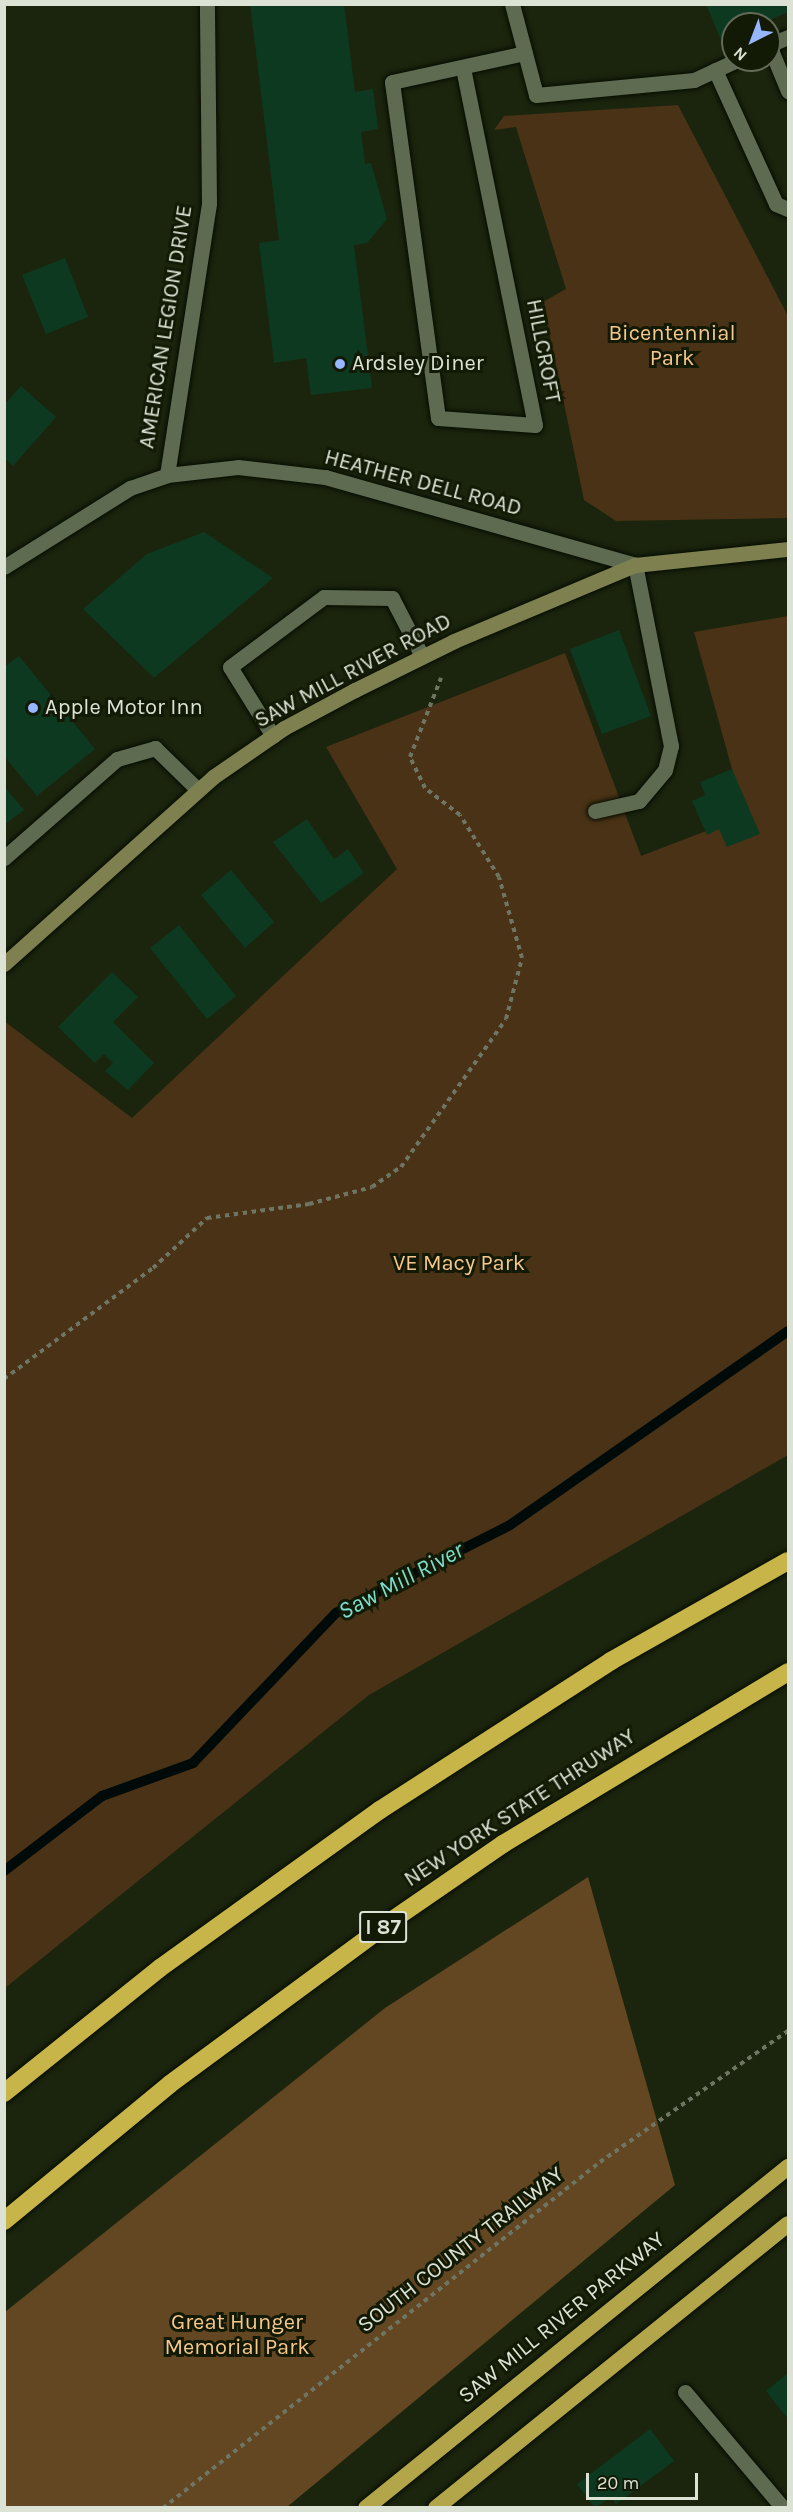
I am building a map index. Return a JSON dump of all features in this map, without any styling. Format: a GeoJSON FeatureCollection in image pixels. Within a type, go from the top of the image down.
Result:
{"type":"FeatureCollection","features":[{"type":"Feature","properties":{"kind":"highway"},"geometry":{"type":"LineString","coordinates":[[4,2093],[160,1968],[380,1810],[611,1661],[789,1561]]}},
{"type":"Feature","properties":{"kind":"highway","name":"NEW YORK STATE THRUWAY"},"geometry":{"type":"LineString","coordinates":[[4,2221],[170,2084],[391,1921],[502,1844],[789,1672]]}},
{"type":"Feature","properties":{"kind":"highway","name":"SAW MILL RIVER PARKWAY"},"geometry":{"type":"LineString","coordinates":[[366,2508],[789,2167]]}},
{"type":"Feature","properties":{"kind":"highway"},"geometry":{"type":"LineString","coordinates":[[436,2508],[789,2224]]}},
{"type":"Feature","properties":{"kind":"main road","name":"SAW MILL RIVER ROAD"},"geometry":{"type":"LineString","coordinates":[[4,964],[198,790],[273,736],[422,656],[635,565],[789,549]]}},
{"type":"Feature","properties":{"kind":"street","name":"AMERICAN LEGION DRIVE"},"geometry":{"type":"LineString","coordinates":[[167,475],[209,203],[207,4]]}},
{"type":"Feature","properties":{"kind":"street"},"geometry":{"type":"LineString","coordinates":[[512,4],[536,95],[694,80],[721,67]]}},
{"type":"Feature","properties":{"kind":"street","name":"HILLCROFT"},"geometry":{"type":"LineString","coordinates":[[464,68],[535,425],[438,418],[392,82],[525,53]]}},
{"type":"Feature","properties":{"kind":"street"},"geometry":{"type":"LineString","coordinates":[[715,70],[767,188],[776,204],[789,209]]}},
{"type":"Feature","properties":{"kind":"street"},"geometry":{"type":"LineString","coordinates":[[781,72],[789,91]]}},
{"type":"Feature","properties":{"kind":"street","name":"HEATHER DELL ROAD"},"geometry":{"type":"LineString","coordinates":[[4,567],[130,488],[167,475],[238,467],[325,477],[635,565]]}},
{"type":"Feature","properties":{"kind":"street"},"geometry":{"type":"LineString","coordinates":[[595,811],[639,801],[665,770],[671,746],[635,565]]}},
{"type":"Feature","properties":{"kind":"street"},"geometry":{"type":"LineString","coordinates":[[273,736],[230,667],[324,597],[392,598],[422,656]]}},
{"type":"Feature","properties":{"kind":"street"},"geometry":{"type":"LineString","coordinates":[[4,858],[117,759],[155,748],[198,790]]}},
{"type":"Feature","properties":{"kind":"street"},"geometry":{"type":"LineString","coordinates":[[685,2392],[783,2508]]}},
{"type":"Feature","properties":{"kind":"path"},"geometry":{"type":"LineString","coordinates":[[4,1379],[153,1268],[207,1218],[362,1190],[401,1167],[506,1019],[522,958],[499,877],[460,814],[425,788],[410,757],[454,641]]}},
{"type":"Feature","properties":{"kind":"path","name":"SOUTH COUNTY TRAILWAY"},"geometry":{"type":"LineString","coordinates":[[163,2508],[600,2162],[789,2031]]}},
{"type":"Feature","properties":{"kind":"green space","name":"Bicentennial Park"},"geometry":{"type":"Polygon","coordinates":[[[678,105],[788,316],[788,518],[616,521],[584,500],[543,302],[566,289],[516,127],[494,130],[504,116],[678,105]]]}},
{"type":"Feature","properties":{"kind":"green space","name":"VE Macy Park"},"geometry":{"type":"Polygon","coordinates":[[[788,616],[788,1455],[369,1695],[5,1988],[4,1021],[132,1118],[397,869],[326,747],[565,653],[641,856],[745,816],[694,632],[788,616]]]}},
{"type":"Feature","properties":{"kind":"green space","name":"Great Hunger Memorial Park"},"geometry":{"type":"Polygon","coordinates":[[[588,1877],[675,2185],[287,2507],[5,2507],[5,2312],[385,2008],[588,1877]]]}},
{"type":"Feature","properties":{"kind":"building"},"geometry":{"type":"Polygon","coordinates":[[[250,4],[344,4],[355,92],[373,89],[378,129],[361,132],[365,164],[371,163],[387,219],[367,243],[354,245],[372,388],[311,395],[306,358],[274,363],[259,243],[279,240],[250,4]]]}},
{"type":"Feature","properties":{"kind":"building"},"geometry":{"type":"Polygon","coordinates":[[[706,4],[788,4],[788,12],[781,15],[781,12],[721,12],[721,40],[706,4]]]}},
{"type":"Feature","properties":{"kind":"building"},"geometry":{"type":"Polygon","coordinates":[[[65,258],[88,317],[46,334],[22,275],[65,258]]]}},
{"type":"Feature","properties":{"kind":"building"},"geometry":{"type":"Polygon","coordinates":[[[21,386],[56,417],[13,466],[4,458],[4,405],[21,386]]]}},
{"type":"Feature","properties":{"kind":"building"},"geometry":{"type":"Polygon","coordinates":[[[204,532],[273,578],[154,678],[83,609],[147,554],[204,532]]]}},
{"type":"Feature","properties":{"kind":"building"},"geometry":{"type":"Polygon","coordinates":[[[619,630],[651,716],[602,734],[570,649],[619,630]]]}},
{"type":"Feature","properties":{"kind":"building","name":"Apple Motor Inn"},"geometry":{"type":"Polygon","coordinates":[[[19,656],[95,749],[37,796],[4,756],[4,667],[19,656]]]}},
{"type":"Feature","properties":{"kind":"building"},"geometry":{"type":"Polygon","coordinates":[[[732,769],[760,834],[727,847],[719,829],[707,835],[692,801],[705,795],[700,782],[732,769]]]}},
{"type":"Feature","properties":{"kind":"building"},"geometry":{"type":"Polygon","coordinates":[[[4,786],[24,810],[4,825],[4,786]]]}},
{"type":"Feature","properties":{"kind":"building"},"geometry":{"type":"Polygon","coordinates":[[[307,819],[334,859],[348,849],[364,873],[321,903],[273,842],[307,819]]]}},
{"type":"Feature","properties":{"kind":"building"},"geometry":{"type":"Polygon","coordinates":[[[231,870],[274,922],[245,948],[201,895],[231,870]]]}},
{"type":"Feature","properties":{"kind":"building"},"geometry":{"type":"Polygon","coordinates":[[[179,925],[236,996],[207,1019],[150,948],[179,925]]]}},
{"type":"Feature","properties":{"kind":"building"},"geometry":{"type":"Polygon","coordinates":[[[112,972],[138,997],[113,1022],[154,1063],[128,1090],[105,1071],[113,1063],[104,1054],[95,1063],[58,1027],[112,972]]]}},
{"type":"Feature","properties":{"kind":"building"},"geometry":{"type":"Polygon","coordinates":[[[788,2373],[788,2419],[766,2391],[788,2373]]]}},
{"type":"Feature","properties":{"kind":"building"},"geometry":{"type":"Polygon","coordinates":[[[650,2429],[674,2461],[616,2504],[611,2497],[595,2508],[577,2484],[650,2429]]]}},
{"type":"Feature","properties":{"kind":"waterway","name":"Saw Mill River"},"geometry":{"type":"LineString","coordinates":[[4,1871],[102,1796],[193,1763],[336,1613],[510,1525],[788,1331]]}},
{"type":"Feature","properties":{"kind":"place","name":"Ardsley Diner"},"geometry":{"type":"Point","coordinates":[340,364]}},
{"type":"Feature","properties":{"kind":"place","name":"Apple Motor Inn"},"geometry":{"type":"Point","coordinates":[33,708]}}]}
